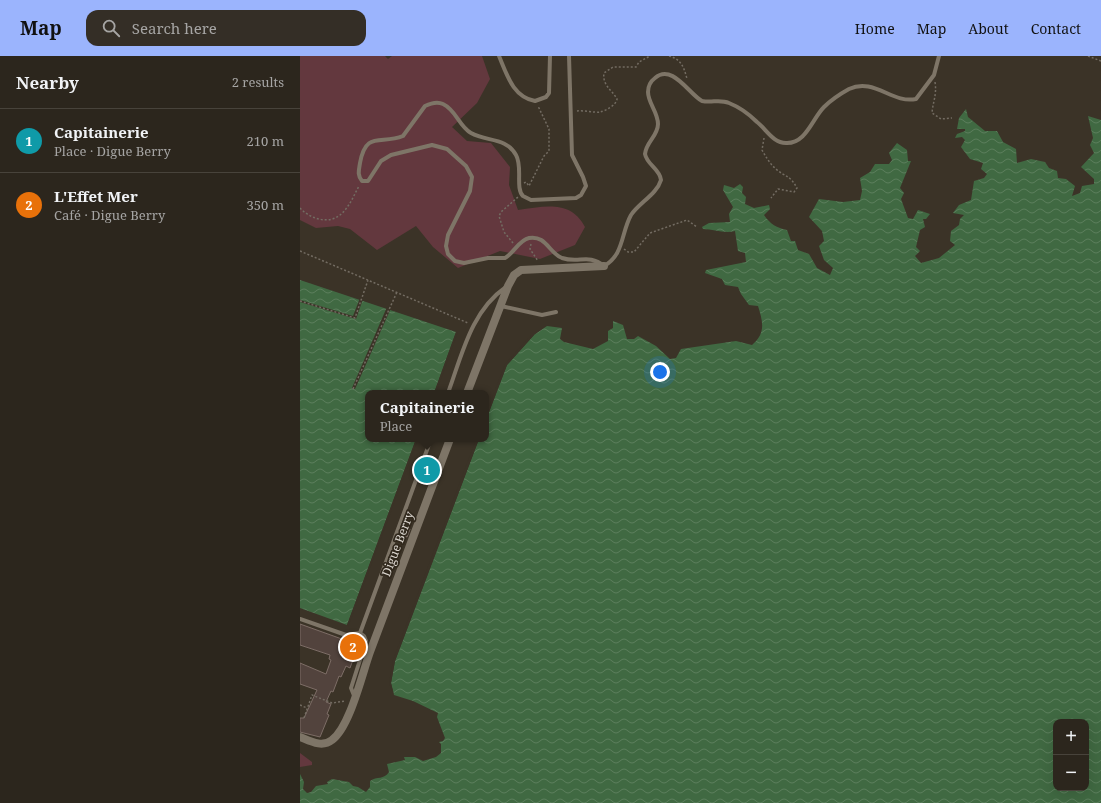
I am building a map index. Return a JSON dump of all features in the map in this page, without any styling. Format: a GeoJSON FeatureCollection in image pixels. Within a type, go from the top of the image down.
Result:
{"type":"FeatureCollection","features":[{"type":"Feature","properties":{"kind":"street"},"geometry":{"type":"LineString","coordinates":[[468,390],[508,286],[517,272],[604,266]]}},
{"type":"Feature","properties":{"kind":"street","name":"Digue Berry"},"geometry":{"type":"LineString","coordinates":[[300,737],[317,743],[331,740],[340,729],[449,442]]}},
{"type":"Feature","properties":{"kind":"lane"},"geometry":{"type":"LineString","coordinates":[[499,56],[514,89],[522,96],[535,101],[546,97],[549,93],[550,56]]}},
{"type":"Feature","properties":{"kind":"lane"},"geometry":{"type":"LineString","coordinates":[[569,56],[572,155],[586,186],[582,195],[576,198],[531,200],[523,196],[520,189],[520,170],[518,158],[510,146],[502,141],[471,133],[449,108],[438,103],[425,106],[403,136],[377,139],[366,145],[362,151],[358,171],[359,178],[362,181],[370,179],[378,165],[391,155],[436,145],[443,148],[466,166],[472,177],[470,191],[446,240],[448,254],[455,261],[464,263],[488,258],[501,259],[510,255],[523,241],[530,238],[544,241],[561,258],[595,259],[604,266],[616,256],[621,247],[631,216],[638,205],[658,186],[661,180],[659,173],[649,162],[645,154],[648,145],[656,133],[658,124],[648,94],[650,84],[658,76],[666,74],[679,80],[688,90],[702,101],[721,100],[731,103],[753,118],[781,143],[793,142],[809,130],[824,107],[844,92],[857,87],[871,86],[902,98],[916,99],[934,76],[939,56]]}},
{"type":"Feature","properties":{"kind":"lane"},"geometry":{"type":"LineString","coordinates":[[449,390],[474,325],[489,301],[508,286]]}},
{"type":"Feature","properties":{"kind":"lane"},"geometry":{"type":"LineString","coordinates":[[500,306],[542,315],[556,312]]}},
{"type":"Feature","properties":{"kind":"lane"},"geometry":{"type":"LineString","coordinates":[[360,633],[430,442]]}},
{"type":"Feature","properties":{"kind":"lane"},"geometry":{"type":"LineString","coordinates":[[300,619],[346,635],[360,633]]}},
{"type":"Feature","properties":{"kind":"lane"},"geometry":{"type":"LineString","coordinates":[[351,700],[351,688],[366,641],[364,636],[360,633]]}},
{"type":"Feature","properties":{"kind":"path"},"geometry":{"type":"LineString","coordinates":[[571,112],[588,110],[600,112],[614,104],[617,98],[607,87],[603,78],[604,73],[613,67],[636,67],[639,62],[650,56]]}},
{"type":"Feature","properties":{"kind":"path"},"geometry":{"type":"LineString","coordinates":[[669,56],[675,58],[684,66],[690,86],[688,90]]}},
{"type":"Feature","properties":{"kind":"path"},"geometry":{"type":"LineString","coordinates":[[1088,56],[1101,61]]}},
{"type":"Feature","properties":{"kind":"path"},"geometry":{"type":"LineString","coordinates":[[935,78],[937,94],[932,113],[941,119],[952,118]]}},
{"type":"Feature","properties":{"kind":"path"},"geometry":{"type":"LineString","coordinates":[[523,184],[526,182],[529,186],[544,156],[549,151],[549,129],[535,101]]}},
{"type":"Feature","properties":{"kind":"path"},"geometry":{"type":"LineString","coordinates":[[765,130],[762,150],[776,170],[792,179],[797,188],[794,192],[778,189],[771,198]]}},
{"type":"Feature","properties":{"kind":"path"},"geometry":{"type":"LineString","coordinates":[[300,208],[306,214],[314,218],[335,218],[347,207],[362,181]]}},
{"type":"Feature","properties":{"kind":"path"},"geometry":{"type":"LineString","coordinates":[[513,243],[504,232],[499,216],[501,212],[518,197]]}},
{"type":"Feature","properties":{"kind":"path"},"geometry":{"type":"LineString","coordinates":[[621,247],[628,252],[634,252],[650,233],[687,220],[697,227]]}},
{"type":"Feature","properties":{"kind":"path"},"geometry":{"type":"LineString","coordinates":[[530,238],[530,249],[538,261],[537,270]]}},
{"type":"Feature","properties":{"kind":"path"},"geometry":{"type":"LineString","coordinates":[[300,250],[474,325]]}},
{"type":"Feature","properties":{"kind":"path"},"geometry":{"type":"LineString","coordinates":[[300,301],[355,318],[368,280]]}},
{"type":"Feature","properties":{"kind":"path"},"geometry":{"type":"LineString","coordinates":[[354,389],[397,292]]}},
{"type":"Feature","properties":{"kind":"path"},"geometry":{"type":"LineString","coordinates":[[304,718],[312,695],[332,703],[351,700]]}},
{"type":"Feature","properties":{"kind":"path"},"geometry":{"type":"LineString","coordinates":[[300,705],[307,708]]}},
{"type":"Feature","properties":{"kind":"shaded area"},"geometry":{"type":"Polygon","coordinates":[[[300,56],[385,56],[388,59],[392,56],[482,56],[490,79],[477,103],[452,127],[467,141],[491,143],[510,167],[509,185],[518,210],[537,207],[556,207],[572,212],[579,218],[585,227],[575,245],[540,259],[500,251],[458,268],[433,247],[416,226],[377,250],[350,229],[338,226],[316,228],[300,220],[300,56]]]}},
{"type":"Feature","properties":{"kind":"shaded area"},"geometry":{"type":"Polygon","coordinates":[[[300,753],[312,762],[312,765],[300,767],[300,753]]]}},
{"type":"Feature","properties":{"kind":"water"},"geometry":{"type":"Polygon","coordinates":[[[966,109],[968,117],[985,131],[997,131],[1003,142],[1016,149],[1017,163],[1031,159],[1045,162],[1049,168],[1057,171],[1058,178],[1066,179],[1075,186],[1072,196],[1080,193],[1082,186],[1094,184],[1094,179],[1081,167],[1094,153],[1090,145],[1093,138],[1088,116],[1101,120],[1101,803],[300,803],[300,774],[304,782],[303,789],[307,793],[311,792],[316,786],[328,784],[327,782],[332,779],[349,782],[353,786],[366,792],[370,787],[370,781],[383,777],[389,772],[387,764],[405,760],[404,757],[415,757],[423,761],[436,757],[441,753],[441,744],[439,742],[443,741],[445,738],[437,717],[438,713],[413,701],[394,695],[391,683],[395,661],[478,442],[489,442],[489,412],[507,365],[534,335],[547,326],[562,328],[560,339],[564,342],[593,349],[608,341],[608,331],[613,328],[613,321],[623,325],[627,339],[634,339],[638,336],[656,346],[670,359],[676,358],[681,349],[736,341],[752,345],[760,336],[762,327],[758,306],[749,305],[738,287],[725,285],[722,279],[705,273],[706,270],[746,262],[745,253],[738,251],[735,231],[723,232],[703,229],[702,227],[709,223],[730,222],[729,214],[733,207],[723,190],[724,185],[734,188],[740,184],[743,187],[742,193],[746,197],[745,204],[754,208],[769,205],[770,209],[764,215],[766,218],[774,225],[787,230],[791,241],[795,241],[798,250],[809,254],[817,268],[830,275],[833,268],[824,260],[819,246],[824,241],[822,231],[809,217],[819,199],[843,202],[860,200],[862,191],[860,178],[870,172],[875,164],[889,164],[892,160],[889,153],[897,143],[907,150],[908,161],[911,161],[900,188],[904,193],[901,199],[908,218],[913,219],[918,210],[930,214],[926,219],[923,219],[925,227],[920,230],[916,247],[920,251],[915,256],[921,263],[939,258],[955,245],[950,241],[951,231],[959,225],[960,219],[964,215],[953,213],[959,205],[971,200],[974,181],[984,178],[987,174],[981,169],[983,163],[970,159],[961,147],[965,140],[962,137],[955,138],[957,134],[965,131],[965,129],[957,129],[959,118],[966,109]]]}},
{"type":"Feature","properties":{"kind":"water"},"geometry":{"type":"Polygon","coordinates":[[[300,280],[456,332],[435,390],[365,390],[365,442],[415,442],[347,625],[300,608],[300,280]]]}},
{"type":"Feature","properties":{"kind":"pier"},"geometry":{"type":"Polygon","coordinates":[[[360,298],[363,299],[356,319],[300,302],[300,300],[353,316],[360,298]]]}},
{"type":"Feature","properties":{"kind":"pier"},"geometry":{"type":"Polygon","coordinates":[[[387,307],[391,308],[355,389],[352,388],[387,307]]]}},
{"type":"Feature","properties":{"kind":"pier"},"geometry":{"type":"Polygon","coordinates":[[[456,332],[458,332],[437,390],[435,390],[456,332]]]}},
{"type":"Feature","properties":{"kind":"pier"},"geometry":{"type":"Polygon","coordinates":[[[531,335],[534,335],[507,365],[489,412],[489,406],[505,364],[531,335]]]}},
{"type":"Feature","properties":{"kind":"pier"},"geometry":{"type":"Polygon","coordinates":[[[415,442],[417,442],[348,627],[347,625],[415,442]]]}},
{"type":"Feature","properties":{"kind":"pier"},"geometry":{"type":"Polygon","coordinates":[[[475,442],[478,442],[395,661],[391,683],[394,695],[389,683],[393,660],[475,442]]]}},
{"type":"Feature","properties":{"kind":"building"},"geometry":{"type":"Polygon","coordinates":[[[427,459],[435,461],[428,481],[420,479],[427,459]]]}},
{"type":"Feature","properties":{"kind":"building"},"geometry":{"type":"Polygon","coordinates":[[[403,526],[410,529],[407,537],[400,534],[403,526]]]}},
{"type":"Feature","properties":{"kind":"building"},"geometry":{"type":"Polygon","coordinates":[[[300,624],[353,643],[352,646],[354,647],[351,656],[354,657],[350,668],[346,666],[341,677],[339,676],[333,692],[331,691],[326,702],[331,704],[327,714],[329,715],[320,737],[300,732],[300,718],[304,718],[317,690],[300,684],[300,663],[326,674],[331,660],[329,659],[330,655],[300,645],[300,624]]]}},
{"type":"Feature","properties":{"kind":"place","name":"Capitainerie"},"geometry":{"type":"Point","coordinates":[427,470]}},
{"type":"Feature","properties":{"kind":"place","name":"L'Effet Mer"},"geometry":{"type":"Point","coordinates":[353,647]}}]}
